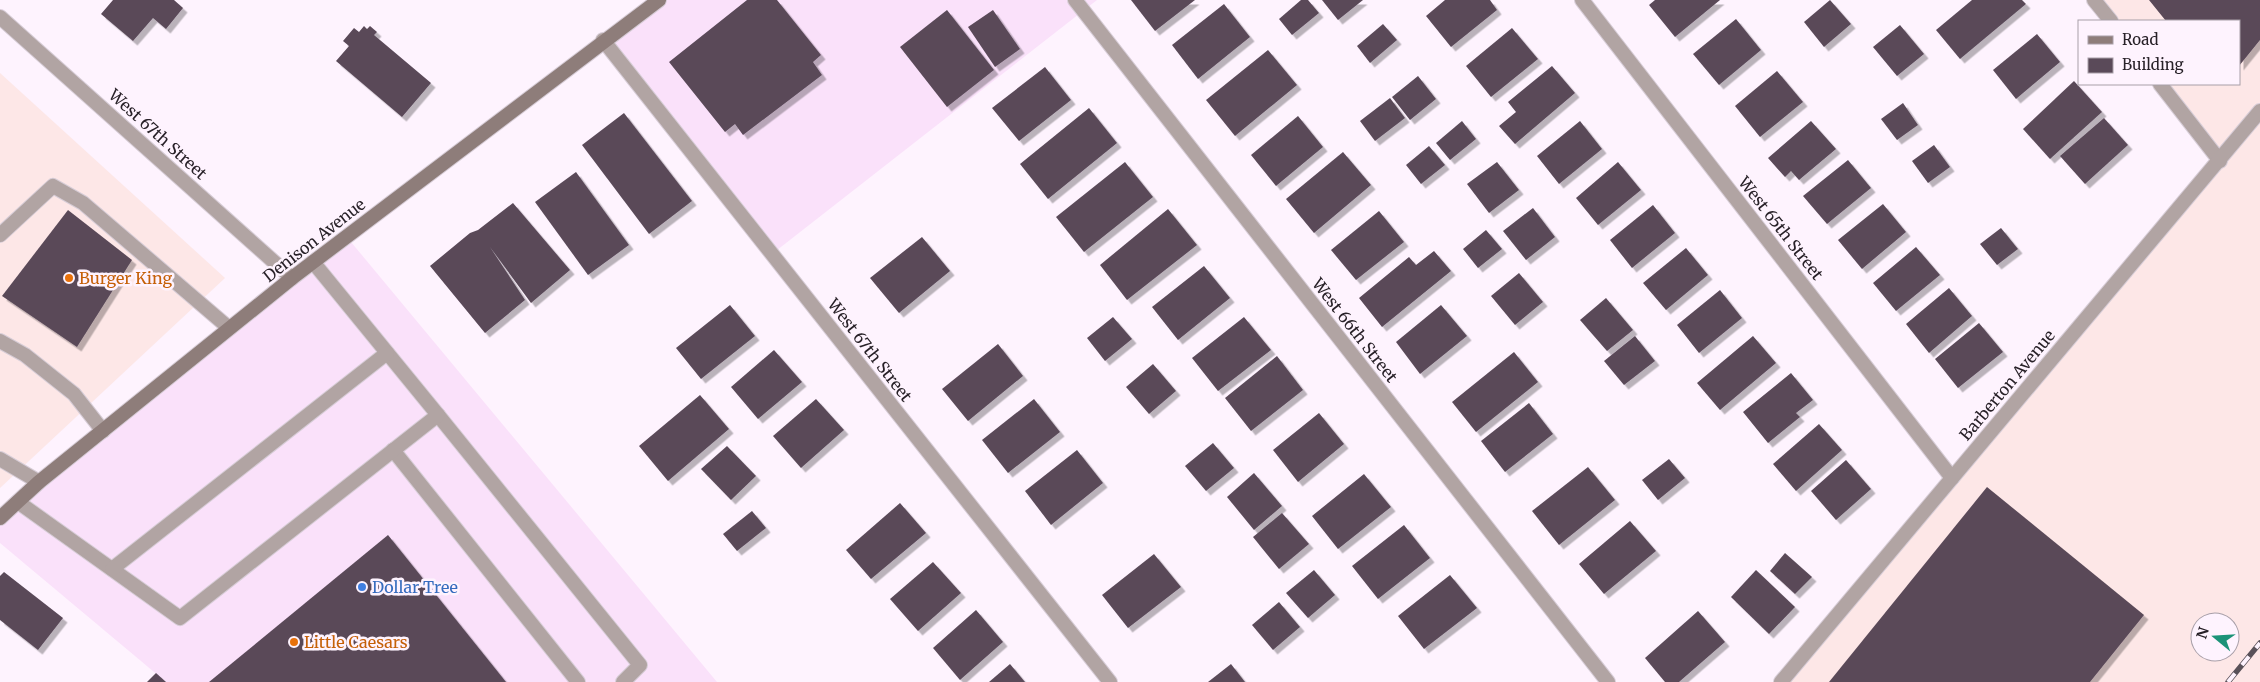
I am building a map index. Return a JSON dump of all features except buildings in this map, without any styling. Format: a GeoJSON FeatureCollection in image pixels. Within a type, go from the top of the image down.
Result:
{"type":"FeatureCollection","features":[{"type":"Feature","properties":{"kind":"main road","name":"Denison Avenue"},"geometry":{"type":"LineString","coordinates":[[0,518],[39,482],[292,278],[658,0]]}},
{"type":"Feature","properties":{"kind":"street","name":"West 66th Street"},"geometry":{"type":"LineString","coordinates":[[1075,0],[1608,682]]}},
{"type":"Feature","properties":{"kind":"street","name":"West 65th Street"},"geometry":{"type":"LineString","coordinates":[[1582,0],[1952,478]]}},
{"type":"Feature","properties":{"kind":"street"},"geometry":{"type":"LineString","coordinates":[[2094,0],[2110,20]]}},
{"type":"Feature","properties":{"kind":"street","name":"West 67th Street"},"geometry":{"type":"LineString","coordinates":[[0,17],[292,278]]}},
{"type":"Feature","properties":{"kind":"street","name":"West 67th Street"},"geometry":{"type":"LineString","coordinates":[[604,40],[1110,682]]}},
{"type":"Feature","properties":{"kind":"street"},"geometry":{"type":"LineString","coordinates":[[2161,85],[2220,161]]}},
{"type":"Feature","properties":{"kind":"street","name":"Barberton Avenue"},"geometry":{"type":"LineString","coordinates":[[1781,682],[2260,111]]}},
{"type":"Feature","properties":{"kind":"street"},"geometry":{"type":"LineString","coordinates":[[0,235],[53,186],[83,204],[230,328]]}},
{"type":"Feature","properties":{"kind":"street"},"geometry":{"type":"LineString","coordinates":[[313,262],[640,665],[623,682]]}},
{"type":"Feature","properties":{"kind":"street"},"geometry":{"type":"LineString","coordinates":[[0,341],[25,355],[74,394],[103,430]]}},
{"type":"Feature","properties":{"kind":"street"},"geometry":{"type":"LineString","coordinates":[[112,569],[387,353]]}},
{"type":"Feature","properties":{"kind":"street"},"geometry":{"type":"LineString","coordinates":[[18,502],[180,618],[438,415]]}},
{"type":"Feature","properties":{"kind":"street"},"geometry":{"type":"LineString","coordinates":[[393,450],[578,682]]}},
{"type":"Feature","properties":{"kind":"street"},"geometry":{"type":"LineString","coordinates":[[0,459],[39,482]]}},
{"type":"Feature","properties":{"kind":"shaded area"},"geometry":{"type":"Polygon","coordinates":[[[656,0],[1097,0],[772,254],[603,40],[656,0]]]}},
{"type":"Feature","properties":{"kind":"shaded area"},"geometry":{"type":"Polygon","coordinates":[[[2094,0],[2260,0],[2260,682],[1781,682],[2220,161],[2161,85],[2240,85],[2240,20],[2110,20],[2094,0]]]}},
{"type":"Feature","properties":{"kind":"shaded area"},"geometry":{"type":"Polygon","coordinates":[[[0,73],[225,278],[0,488],[0,73]]]}},
{"type":"Feature","properties":{"kind":"shaded area"},"geometry":{"type":"Polygon","coordinates":[[[346,236],[717,682],[166,682],[0,543],[0,518],[346,236]]]}},
{"type":"Feature","properties":{"kind":"railway"},"geometry":{"type":"LineString","coordinates":[[2228,682],[2260,643]]}},
{"type":"Feature","properties":{"kind":"place","name":"Burger King"},"geometry":{"type":"Point","coordinates":[69,278]}},
{"type":"Feature","properties":{"kind":"place","name":"Dollar Tree"},"geometry":{"type":"Point","coordinates":[362,587]}},
{"type":"Feature","properties":{"kind":"place","name":"Little Caesars"},"geometry":{"type":"Point","coordinates":[294,642]}}]}
